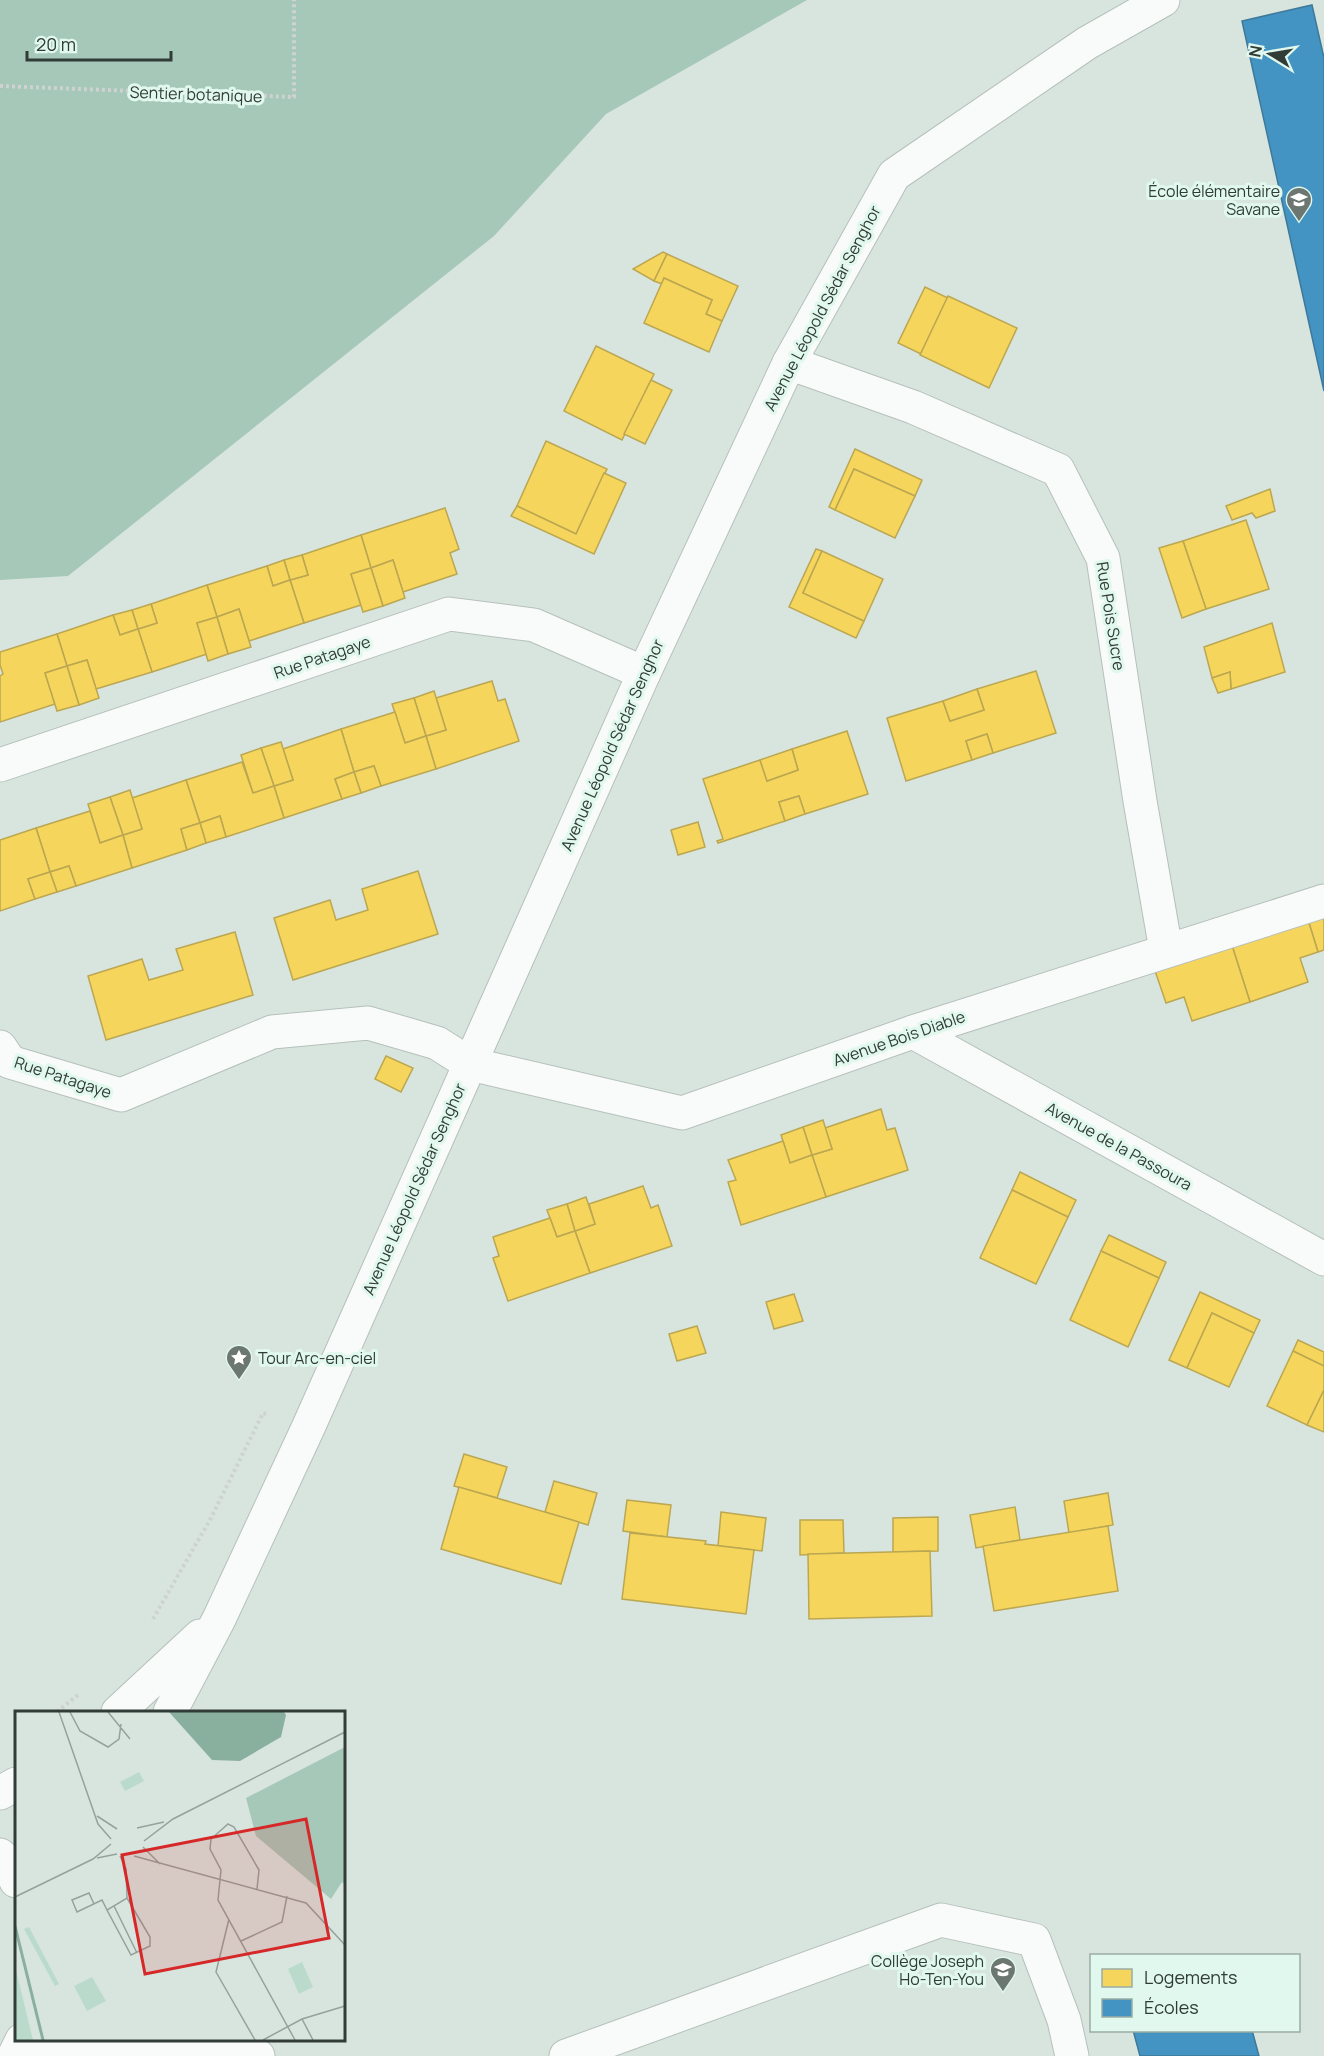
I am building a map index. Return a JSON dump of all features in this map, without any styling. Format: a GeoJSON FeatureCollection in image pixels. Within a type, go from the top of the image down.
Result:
{"type":"FeatureCollection","features":[{"type":"Feature","properties":{"kind":"street","name":"Avenue Léopold Sédar Senghor"},"geometry":{"type":"LineString","coordinates":[[171,1711],[219,1619],[308,1428],[644,673],[789,363],[894,175],[1087,43],[1163,0]]}},
{"type":"Feature","properties":{"kind":"street","name":"Rue Pois Sucre"},"geometry":{"type":"LineString","coordinates":[[789,363],[913,407],[1058,470],[1103,558],[1140,801],[1166,950]]}},
{"type":"Feature","properties":{"kind":"street","name":"Rue Patagaye"},"geometry":{"type":"LineString","coordinates":[[0,765],[448,614],[534,625],[644,673]]}},
{"type":"Feature","properties":{"kind":"street","name":"Avenue Bois Diable"},"geometry":{"type":"LineString","coordinates":[[470,1064],[682,1113],[913,1032],[1324,901]]}},
{"type":"Feature","properties":{"kind":"street","name":"Rue Patagaye"},"geometry":{"type":"LineString","coordinates":[[0,1047],[10,1062],[121,1095],[272,1032],[356,1024],[368,1023],[437,1043],[470,1064]]}},
{"type":"Feature","properties":{"kind":"street","name":"Avenue de la Passoura"},"geometry":{"type":"LineString","coordinates":[[913,1032],[1324,1259]]}},
{"type":"Feature","properties":{"kind":"street","name":"Avenue Léopold Sédar Senghor"},"geometry":{"type":"LineString","coordinates":[[120,1711],[219,1619]]}},
{"type":"Feature","properties":{"kind":"street"},"geometry":{"type":"LineString","coordinates":[[0,1793],[15,1785]]}},
{"type":"Feature","properties":{"kind":"street"},"geometry":{"type":"LineString","coordinates":[[0,1855],[9,1863],[15,1878]]}},
{"type":"Feature","properties":{"kind":"street"},"geometry":{"type":"LineString","coordinates":[[566,2056],[941,1920],[1034,1940],[1065,2020],[1072,2056]]}},
{"type":"Feature","properties":{"kind":"street"},"geometry":{"type":"LineString","coordinates":[[14,2056],[22,2041]]}},
{"type":"Feature","properties":{"kind":"street"},"geometry":{"type":"LineString","coordinates":[[47,2056],[60,2050],[116,2047],[150,2041]]}},
{"type":"Feature","properties":{"kind":"street"},"geometry":{"type":"LineString","coordinates":[[162,2041],[258,2056]]}},
{"type":"Feature","properties":{"kind":"path","name":"Sentier botanique"},"geometry":{"type":"LineString","coordinates":[[0,86],[294,97],[294,0]]}},
{"type":"Feature","properties":{"kind":"green space"},"geometry":{"type":"Polygon","coordinates":[[[0,0],[807,0],[606,114],[494,236],[68,576],[0,580],[0,0]]]}},
{"type":"Feature","properties":{"kind":"building: Logements"},"geometry":{"type":"Polygon","coordinates":[[[663,252],[667,254],[654,281],[633,269],[663,252]]]}},
{"type":"Feature","properties":{"kind":"building: Logements"},"geometry":{"type":"Polygon","coordinates":[[[667,254],[738,286],[722,321],[706,314],[712,300],[664,278],[662,284],[654,281],[667,254]]]}},
{"type":"Feature","properties":{"kind":"building: Logements"},"geometry":{"type":"Polygon","coordinates":[[[664,278],[712,300],[706,314],[722,321],[709,352],[644,323],[664,278]]]}},
{"type":"Feature","properties":{"kind":"building: Logements"},"geometry":{"type":"Polygon","coordinates":[[[925,287],[948,298],[921,354],[898,343],[925,287]]]}},
{"type":"Feature","properties":{"kind":"building: Logements"},"geometry":{"type":"Polygon","coordinates":[[[948,296],[1017,328],[989,388],[920,355],[948,296]]]}},
{"type":"Feature","properties":{"kind":"building: Logements"},"geometry":{"type":"Polygon","coordinates":[[[596,346],[654,374],[622,440],[564,411],[596,346]]]}},
{"type":"Feature","properties":{"kind":"building: Logements"},"geometry":{"type":"Polygon","coordinates":[[[651,380],[672,390],[645,444],[624,434],[651,380]]]}},
{"type":"Feature","properties":{"kind":"building: Logements"},"geometry":{"type":"Polygon","coordinates":[[[546,441],[607,469],[576,534],[517,506],[546,441]]]}},
{"type":"Feature","properties":{"kind":"building: Logements"},"geometry":{"type":"Polygon","coordinates":[[[855,449],[922,480],[915,496],[854,469],[835,510],[829,507],[855,449]]]}},
{"type":"Feature","properties":{"kind":"building: Logements"},"geometry":{"type":"Polygon","coordinates":[[[854,469],[915,496],[895,538],[835,510],[854,469]]]}},
{"type":"Feature","properties":{"kind":"building: Logements"},"geometry":{"type":"Polygon","coordinates":[[[604,473],[626,483],[594,554],[511,516],[517,506],[576,534],[604,473]]]}},
{"type":"Feature","properties":{"kind":"building: Logements"},"geometry":{"type":"Polygon","coordinates":[[[1270,489],[1275,511],[1256,518],[1252,513],[1232,520],[1226,506],[1270,489]]]}},
{"type":"Feature","properties":{"kind":"building: Logements"},"geometry":{"type":"Polygon","coordinates":[[[445,508],[459,549],[450,553],[457,574],[403,592],[393,560],[371,568],[361,535],[445,508]]]}},
{"type":"Feature","properties":{"kind":"building: Logements"},"geometry":{"type":"Polygon","coordinates":[[[1246,520],[1269,589],[1206,609],[1183,541],[1246,520]]]}},
{"type":"Feature","properties":{"kind":"building: Logements"},"geometry":{"type":"Polygon","coordinates":[[[361,535],[371,568],[351,574],[361,605],[304,623],[290,580],[308,575],[302,555],[361,535]]]}},
{"type":"Feature","properties":{"kind":"building: Logements"},"geometry":{"type":"Polygon","coordinates":[[[1183,541],[1206,609],[1182,618],[1159,548],[1183,541]]]}},
{"type":"Feature","properties":{"kind":"building: Logements"},"geometry":{"type":"Polygon","coordinates":[[[816,549],[822,551],[803,593],[864,621],[856,638],[789,607],[816,549]]]}},
{"type":"Feature","properties":{"kind":"building: Logements"},"geometry":{"type":"Polygon","coordinates":[[[822,551],[883,579],[864,621],[803,593],[822,551]]]}},
{"type":"Feature","properties":{"kind":"building: Logements"},"geometry":{"type":"Polygon","coordinates":[[[302,555],[308,575],[290,580],[284,560],[302,555]]]}},
{"type":"Feature","properties":{"kind":"building: Logements"},"geometry":{"type":"Polygon","coordinates":[[[284,560],[290,580],[273,586],[267,566],[284,560]]]}},
{"type":"Feature","properties":{"kind":"building: Logements"},"geometry":{"type":"Polygon","coordinates":[[[393,560],[405,598],[383,606],[371,568],[393,560]]]}},
{"type":"Feature","properties":{"kind":"building: Logements"},"geometry":{"type":"Polygon","coordinates":[[[267,566],[273,586],[290,580],[304,623],[249,641],[239,609],[217,617],[207,585],[267,566]]]}},
{"type":"Feature","properties":{"kind":"building: Logements"},"geometry":{"type":"Polygon","coordinates":[[[371,568],[383,606],[363,612],[351,574],[371,568]]]}},
{"type":"Feature","properties":{"kind":"building: Logements"},"geometry":{"type":"Polygon","coordinates":[[[207,585],[217,617],[197,623],[207,654],[152,672],[138,629],[157,623],[151,604],[207,585]]]}},
{"type":"Feature","properties":{"kind":"building: Logements"},"geometry":{"type":"Polygon","coordinates":[[[151,604],[157,623],[138,629],[132,610],[151,604]]]}},
{"type":"Feature","properties":{"kind":"building: Logements"},"geometry":{"type":"Polygon","coordinates":[[[239,609],[251,647],[228,654],[217,617],[239,609]]]}},
{"type":"Feature","properties":{"kind":"building: Logements"},"geometry":{"type":"Polygon","coordinates":[[[132,610],[138,629],[120,635],[113,615],[132,610]]]}},
{"type":"Feature","properties":{"kind":"building: Logements"},"geometry":{"type":"Polygon","coordinates":[[[113,615],[120,635],[138,629],[152,672],[96,689],[87,660],[67,666],[57,634],[113,615]]]}},
{"type":"Feature","properties":{"kind":"building: Logements"},"geometry":{"type":"Polygon","coordinates":[[[217,617],[228,654],[208,661],[197,623],[217,617]]]}},
{"type":"Feature","properties":{"kind":"building: Logements"},"geometry":{"type":"Polygon","coordinates":[[[1272,623],[1285,672],[1231,689],[1230,672],[1212,678],[1204,647],[1272,623]]]}},
{"type":"Feature","properties":{"kind":"building: Logements"},"geometry":{"type":"Polygon","coordinates":[[[57,634],[67,666],[45,673],[55,704],[0,722],[0,676],[3,674],[0,652],[57,634]]]}},
{"type":"Feature","properties":{"kind":"building: Logements"},"geometry":{"type":"Polygon","coordinates":[[[87,660],[99,698],[79,705],[67,666],[87,660]]]}},
{"type":"Feature","properties":{"kind":"building: Logements"},"geometry":{"type":"Polygon","coordinates":[[[67,666],[79,705],[57,711],[45,673],[67,666]]]}},
{"type":"Feature","properties":{"kind":"building: Logements"},"geometry":{"type":"Polygon","coordinates":[[[1036,671],[1056,733],[993,753],[987,734],[966,741],[972,760],[906,781],[887,718],[943,701],[950,721],[984,710],[977,689],[1036,671]]]}},
{"type":"Feature","properties":{"kind":"building: Logements"},"geometry":{"type":"Polygon","coordinates":[[[1230,672],[1231,689],[1218,693],[1212,678],[1230,672]]]}},
{"type":"Feature","properties":{"kind":"building: Logements"},"geometry":{"type":"Polygon","coordinates":[[[492,681],[498,701],[505,699],[519,741],[436,769],[426,736],[446,730],[436,698],[492,681]]]}},
{"type":"Feature","properties":{"kind":"building: Logements"},"geometry":{"type":"Polygon","coordinates":[[[977,689],[984,710],[950,721],[943,701],[977,689]]]}},
{"type":"Feature","properties":{"kind":"building: Logements"},"geometry":{"type":"Polygon","coordinates":[[[434,691],[446,730],[426,736],[414,698],[434,691]]]}},
{"type":"Feature","properties":{"kind":"building: Logements"},"geometry":{"type":"Polygon","coordinates":[[[414,698],[426,736],[405,743],[392,704],[414,698]]]}},
{"type":"Feature","properties":{"kind":"building: Logements"},"geometry":{"type":"Polygon","coordinates":[[[395,712],[405,743],[426,736],[436,769],[381,786],[374,766],[354,772],[341,729],[395,712]]]}},
{"type":"Feature","properties":{"kind":"building: Logements"},"geometry":{"type":"Polygon","coordinates":[[[341,729],[354,772],[335,779],[342,799],[284,818],[274,786],[293,780],[283,749],[341,729]]]}},
{"type":"Feature","properties":{"kind":"building: Logements"},"geometry":{"type":"Polygon","coordinates":[[[847,731],[868,794],[805,814],[799,796],[779,802],[785,821],[718,843],[717,841],[723,839],[703,779],[760,760],[767,781],[798,770],[792,749],[847,731]]]}},
{"type":"Feature","properties":{"kind":"building: Logements"},"geometry":{"type":"Polygon","coordinates":[[[987,734],[993,753],[972,760],[966,741],[987,734]]]}},
{"type":"Feature","properties":{"kind":"building: Logements"},"geometry":{"type":"Polygon","coordinates":[[[281,742],[293,780],[274,786],[261,748],[281,742]]]}},
{"type":"Feature","properties":{"kind":"building: Logements"},"geometry":{"type":"Polygon","coordinates":[[[261,748],[274,786],[253,793],[241,755],[261,748]]]}},
{"type":"Feature","properties":{"kind":"building: Logements"},"geometry":{"type":"Polygon","coordinates":[[[792,749],[798,770],[767,781],[760,760],[792,749]]]}},
{"type":"Feature","properties":{"kind":"building: Logements"},"geometry":{"type":"Polygon","coordinates":[[[242,762],[253,793],[274,786],[284,818],[226,837],[220,816],[200,823],[186,780],[242,762]]]}},
{"type":"Feature","properties":{"kind":"building: Logements"},"geometry":{"type":"Polygon","coordinates":[[[374,766],[381,786],[361,793],[354,772],[374,766]]]}},
{"type":"Feature","properties":{"kind":"building: Logements"},"geometry":{"type":"Polygon","coordinates":[[[354,772],[361,793],[342,799],[335,779],[354,772]]]}},
{"type":"Feature","properties":{"kind":"building: Logements"},"geometry":{"type":"Polygon","coordinates":[[[186,780],[200,823],[181,829],[187,850],[132,868],[123,835],[142,829],[132,798],[186,780]]]}},
{"type":"Feature","properties":{"kind":"building: Logements"},"geometry":{"type":"Polygon","coordinates":[[[130,790],[142,829],[123,835],[110,797],[130,790]]]}},
{"type":"Feature","properties":{"kind":"building: Logements"},"geometry":{"type":"Polygon","coordinates":[[[799,796],[805,814],[785,821],[779,802],[799,796]]]}},
{"type":"Feature","properties":{"kind":"building: Logements"},"geometry":{"type":"Polygon","coordinates":[[[110,797],[123,835],[100,843],[88,804],[110,797]]]}},
{"type":"Feature","properties":{"kind":"building: Logements"},"geometry":{"type":"Polygon","coordinates":[[[90,811],[100,843],[123,835],[132,868],[76,886],[69,866],[50,872],[36,828],[90,811]]]}},
{"type":"Feature","properties":{"kind":"building: Logements"},"geometry":{"type":"Polygon","coordinates":[[[220,816],[226,837],[206,843],[200,823],[220,816]]]}},
{"type":"Feature","properties":{"kind":"building: Logements"},"geometry":{"type":"Polygon","coordinates":[[[698,822],[705,847],[678,855],[671,830],[698,822]]]}},
{"type":"Feature","properties":{"kind":"building: Logements"},"geometry":{"type":"Polygon","coordinates":[[[200,823],[206,843],[187,850],[181,829],[200,823]]]}},
{"type":"Feature","properties":{"kind":"building: Logements"},"geometry":{"type":"Polygon","coordinates":[[[36,828],[50,872],[28,879],[35,899],[0,911],[0,840],[36,828]]]}},
{"type":"Feature","properties":{"kind":"building: Logements"},"geometry":{"type":"Polygon","coordinates":[[[69,866],[76,886],[57,892],[50,872],[69,866]]]}},
{"type":"Feature","properties":{"kind":"building: Logements"},"geometry":{"type":"Polygon","coordinates":[[[418,871],[438,934],[293,980],[274,918],[330,900],[336,920],[368,910],[362,889],[418,871]]]}},
{"type":"Feature","properties":{"kind":"building: Logements"},"geometry":{"type":"Polygon","coordinates":[[[50,872],[57,892],[35,899],[28,879],[50,872]]]}},
{"type":"Feature","properties":{"kind":"building: Logements"},"geometry":{"type":"Polygon","coordinates":[[[1324,904],[1324,950],[1318,952],[1305,910],[1324,904]]]}},
{"type":"Feature","properties":{"kind":"building: Logements"},"geometry":{"type":"Polygon","coordinates":[[[1305,910],[1318,952],[1300,958],[1308,982],[1250,1002],[1229,936],[1305,910]]]}},
{"type":"Feature","properties":{"kind":"building: Logements"},"geometry":{"type":"Polygon","coordinates":[[[235,932],[253,995],[106,1040],[88,976],[142,959],[149,980],[183,970],[176,949],[235,932]]]}},
{"type":"Feature","properties":{"kind":"building: Logements"},"geometry":{"type":"Polygon","coordinates":[[[1229,936],[1250,1002],[1192,1021],[1184,997],[1166,1003],[1152,962],[1229,936]]]}},
{"type":"Feature","properties":{"kind":"building: Logements"},"geometry":{"type":"Polygon","coordinates":[[[386,1056],[413,1068],[401,1092],[375,1079],[386,1056]]]}},
{"type":"Feature","properties":{"kind":"building: Logements"},"geometry":{"type":"Polygon","coordinates":[[[881,1109],[887,1130],[895,1128],[908,1170],[826,1197],[812,1155],[832,1149],[825,1128],[881,1109]]]}},
{"type":"Feature","properties":{"kind":"building: Logements"},"geometry":{"type":"Polygon","coordinates":[[[823,1120],[832,1149],[812,1155],[803,1127],[823,1120]]]}},
{"type":"Feature","properties":{"kind":"building: Logements"},"geometry":{"type":"Polygon","coordinates":[[[803,1127],[812,1155],[790,1163],[781,1135],[803,1127]]]}},
{"type":"Feature","properties":{"kind":"building: Logements"},"geometry":{"type":"Polygon","coordinates":[[[783,1141],[790,1163],[812,1155],[826,1197],[741,1225],[728,1182],[736,1180],[728,1160],[783,1141]]]}},
{"type":"Feature","properties":{"kind":"building: Logements"},"geometry":{"type":"Polygon","coordinates":[[[1020,1172],[1076,1200],[1068,1217],[1012,1190],[1020,1172]]]}},
{"type":"Feature","properties":{"kind":"building: Logements"},"geometry":{"type":"Polygon","coordinates":[[[643,1186],[651,1208],[658,1205],[672,1246],[590,1273],[575,1231],[595,1224],[589,1204],[643,1186]]]}},
{"type":"Feature","properties":{"kind":"building: Logements"},"geometry":{"type":"Polygon","coordinates":[[[1012,1190],[1068,1217],[1036,1284],[980,1258],[1012,1190]]]}},
{"type":"Feature","properties":{"kind":"building: Logements"},"geometry":{"type":"Polygon","coordinates":[[[586,1197],[595,1224],[575,1231],[567,1204],[586,1197]]]}},
{"type":"Feature","properties":{"kind":"building: Logements"},"geometry":{"type":"Polygon","coordinates":[[[567,1204],[575,1231],[557,1237],[547,1210],[567,1204]]]}},
{"type":"Feature","properties":{"kind":"building: Logements"},"geometry":{"type":"Polygon","coordinates":[[[550,1218],[557,1237],[575,1231],[590,1273],[508,1301],[493,1258],[499,1256],[493,1237],[550,1218]]]}},
{"type":"Feature","properties":{"kind":"building: Logements"},"geometry":{"type":"Polygon","coordinates":[[[1109,1235],[1166,1262],[1159,1278],[1101,1251],[1109,1235]]]}},
{"type":"Feature","properties":{"kind":"building: Logements"},"geometry":{"type":"Polygon","coordinates":[[[1101,1251],[1159,1278],[1128,1347],[1070,1320],[1101,1251]]]}},
{"type":"Feature","properties":{"kind":"building: Logements"},"geometry":{"type":"Polygon","coordinates":[[[1200,1292],[1260,1320],[1254,1333],[1212,1313],[1187,1368],[1169,1360],[1200,1292]]]}},
{"type":"Feature","properties":{"kind":"building: Logements"},"geometry":{"type":"Polygon","coordinates":[[[794,1294],[803,1321],[774,1329],[766,1302],[794,1294]]]}},
{"type":"Feature","properties":{"kind":"building: Logements"},"geometry":{"type":"Polygon","coordinates":[[[1212,1313],[1254,1333],[1229,1387],[1187,1368],[1212,1313]]]}},
{"type":"Feature","properties":{"kind":"building: Logements"},"geometry":{"type":"Polygon","coordinates":[[[697,1326],[706,1353],[677,1361],[669,1334],[697,1326]]]}},
{"type":"Feature","properties":{"kind":"building: Logements"},"geometry":{"type":"Polygon","coordinates":[[[1298,1340],[1324,1352],[1324,1366],[1293,1351],[1298,1340]]]}},
{"type":"Feature","properties":{"kind":"building: Logements"},"geometry":{"type":"Polygon","coordinates":[[[1293,1351],[1324,1366],[1324,1390],[1307,1425],[1267,1406],[1293,1351]]]}},
{"type":"Feature","properties":{"kind":"building: Logements"},"geometry":{"type":"Polygon","coordinates":[[[1324,1390],[1324,1432],[1307,1425],[1324,1390]]]}},
{"type":"Feature","properties":{"kind":"building: Logements"},"geometry":{"type":"Polygon","coordinates":[[[464,1454],[507,1467],[497,1498],[454,1486],[464,1454]]]}},
{"type":"Feature","properties":{"kind":"building: Logements"},"geometry":{"type":"Polygon","coordinates":[[[554,1481],[597,1493],[588,1525],[545,1512],[554,1481]]]}},
{"type":"Feature","properties":{"kind":"building: Logements"},"geometry":{"type":"Polygon","coordinates":[[[459,1487],[579,1522],[561,1584],[441,1549],[459,1487]]]}},
{"type":"Feature","properties":{"kind":"building: Logements"},"geometry":{"type":"Polygon","coordinates":[[[1108,1493],[1113,1525],[1069,1533],[1064,1501],[1108,1493]]]}},
{"type":"Feature","properties":{"kind":"building: Logements"},"geometry":{"type":"Polygon","coordinates":[[[627,1500],[671,1505],[667,1537],[623,1531],[627,1500]]]}},
{"type":"Feature","properties":{"kind":"building: Logements"},"geometry":{"type":"Polygon","coordinates":[[[1015,1507],[1020,1540],[976,1548],[970,1515],[1015,1507]]]}},
{"type":"Feature","properties":{"kind":"building: Logements"},"geometry":{"type":"Polygon","coordinates":[[[721,1512],[766,1518],[762,1551],[718,1546],[721,1512]]]}},
{"type":"Feature","properties":{"kind":"building: Logements"},"geometry":{"type":"Polygon","coordinates":[[[938,1517],[938,1551],[893,1552],[893,1518],[938,1517]]]}},
{"type":"Feature","properties":{"kind":"building: Logements"},"geometry":{"type":"Polygon","coordinates":[[[800,1520],[843,1520],[844,1553],[800,1555],[800,1520]]]}},
{"type":"Feature","properties":{"kind":"building: Logements"},"geometry":{"type":"Polygon","coordinates":[[[1108,1526],[1118,1591],[994,1611],[983,1546],[1108,1526]]]}},
{"type":"Feature","properties":{"kind":"building: Logements"},"geometry":{"type":"Polygon","coordinates":[[[630,1533],[706,1541],[705,1544],[754,1550],[746,1614],[622,1599],[630,1533]]]}},
{"type":"Feature","properties":{"kind":"building: Logements"},"geometry":{"type":"Polygon","coordinates":[[[930,1551],[932,1616],[809,1619],[808,1554],[930,1551]]]}},
{"type":"Feature","properties":{"kind":"building: Écoles","name":"École élémentaire Savane"},"geometry":{"type":"Polygon","coordinates":[[[1312,5],[1324,58],[1324,391],[1242,21],[1312,5]]]}},
{"type":"Feature","properties":{"kind":"building: Écoles"},"geometry":{"type":"Polygon","coordinates":[[[1134,2032],[1253,2032],[1259,2056],[1140,2056],[1134,2032]]]}},
{"type":"Feature","properties":{"kind":"place","name":"École élémentaire Savane"},"geometry":{"type":"Point","coordinates":[1299,223]}},
{"type":"Feature","properties":{"kind":"place","name":"Tour Arc-en-ciel"},"geometry":{"type":"Point","coordinates":[239,1381]}},
{"type":"Feature","properties":{"kind":"place","name":"Collège Joseph Ho-Ten-You"},"geometry":{"type":"Point","coordinates":[1003,1993]}}]}
